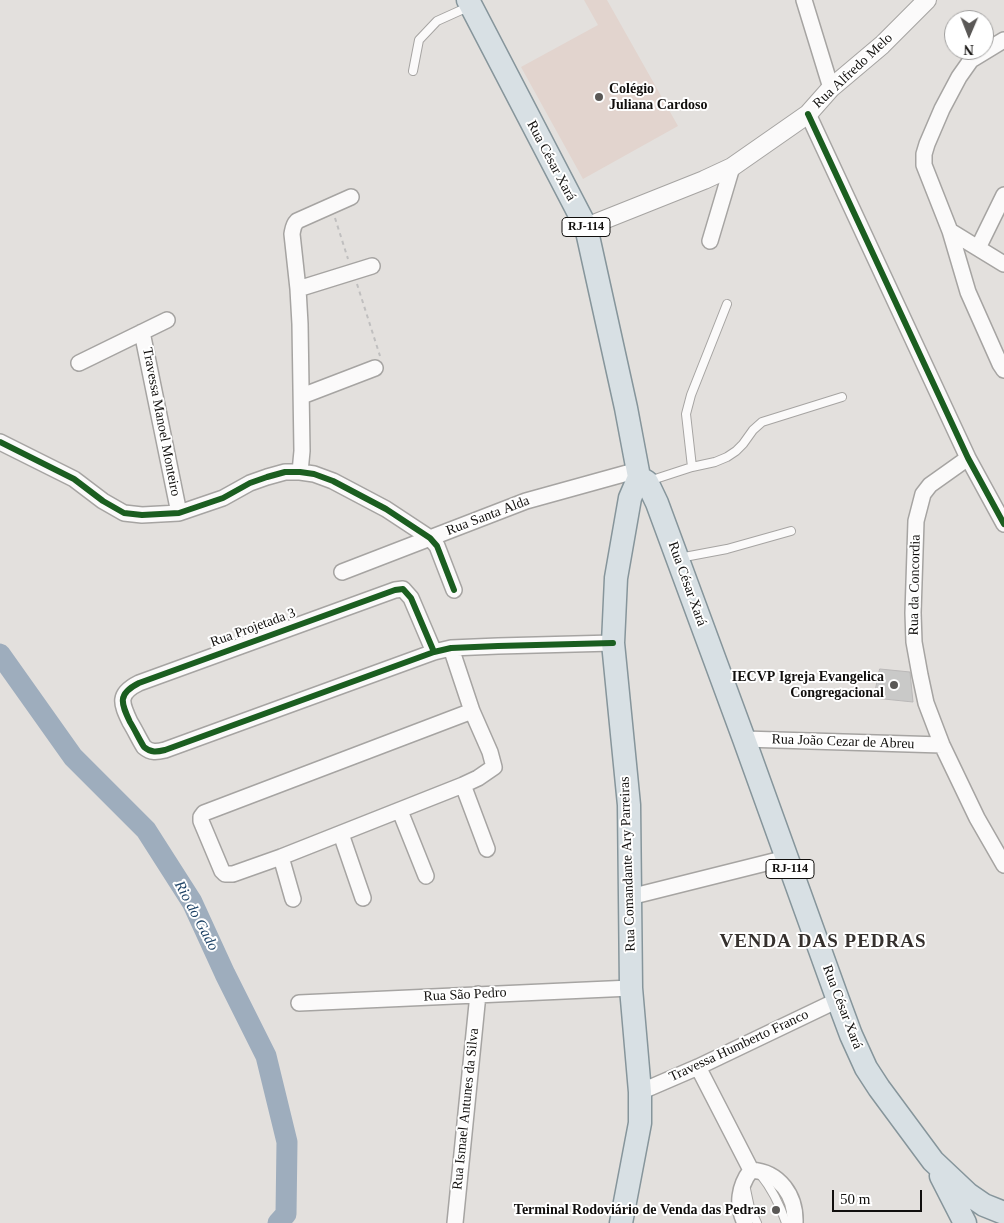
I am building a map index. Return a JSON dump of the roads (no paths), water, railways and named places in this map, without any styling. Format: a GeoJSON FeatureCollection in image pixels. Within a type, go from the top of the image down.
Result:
{"type":"FeatureCollection","features":[{"type":"Feature","properties":{"kind":"main road","name":"Rua César Xará"},"geometry":{"type":"LineString","coordinates":[[469,3],[586,227],[641,476],[657,503],[851,1035],[866,1068],[934,1162],[968,1194],[984,1205],[1004,1213]]}},
{"type":"Feature","properties":{"kind":"main road","name":"Rua Comandante Ary Parreiras"},"geometry":{"type":"LineString","coordinates":[[621,1223],[640,1123],[640,1092],[631,988],[629,805],[613,643],[616,578],[627,508],[641,476]]}},
{"type":"Feature","properties":{"kind":"main road"},"geometry":{"type":"LineString","coordinates":[[627,508],[641,502],[657,503]]}},
{"type":"Feature","properties":{"kind":"main road","name":"Rua César Xará"},"geometry":{"type":"LineString","coordinates":[[934,1162],[964,1223]]}},
{"type":"Feature","properties":{"kind":"street"},"geometry":{"type":"LineString","coordinates":[[804,0],[831,88]]}},
{"type":"Feature","properties":{"kind":"street","name":"Rua Alfredo Melo"},"geometry":{"type":"LineString","coordinates":[[586,227],[732,167],[808,114],[831,88],[882,45],[927,0]]}},
{"type":"Feature","properties":{"kind":"street"},"geometry":{"type":"LineString","coordinates":[[1004,40],[972,60],[958,77],[942,109],[924,154],[924,165],[950,231],[968,292],[1004,370]]}},
{"type":"Feature","properties":{"kind":"street"},"geometry":{"type":"LineString","coordinates":[[808,114],[968,458],[1004,524]]}},
{"type":"Feature","properties":{"kind":"street"},"geometry":{"type":"LineString","coordinates":[[710,241],[732,167]]}},
{"type":"Feature","properties":{"kind":"street"},"geometry":{"type":"LineString","coordinates":[[978,248],[1004,195]]}},
{"type":"Feature","properties":{"kind":"street"},"geometry":{"type":"LineString","coordinates":[[300,472],[302,396],[298,289],[292,234],[294,224],[297,221],[351,197]]}},
{"type":"Feature","properties":{"kind":"street"},"geometry":{"type":"LineString","coordinates":[[950,231],[1004,264]]}},
{"type":"Feature","properties":{"kind":"street"},"geometry":{"type":"LineString","coordinates":[[298,289],[372,266]]}},
{"type":"Feature","properties":{"kind":"street","name":"Travessa Manoel Monteiro"},"geometry":{"type":"LineString","coordinates":[[79,363],[167,320]]}},
{"type":"Feature","properties":{"kind":"street","name":"Travessa Manoel Monteiro"},"geometry":{"type":"LineString","coordinates":[[142,332],[179,513]]}},
{"type":"Feature","properties":{"kind":"street"},"geometry":{"type":"LineString","coordinates":[[302,396],[375,368]]}},
{"type":"Feature","properties":{"kind":"street"},"geometry":{"type":"LineString","coordinates":[[0,442],[74,479],[103,501],[124,513],[142,516],[179,513],[223,498],[250,483],[285,472],[314,474],[386,509],[430,538],[437,546],[454,590]]}},
{"type":"Feature","properties":{"kind":"street","name":"Rua da Concordia"},"geometry":{"type":"LineString","coordinates":[[968,458],[930,485],[923,494],[916,521],[913,604],[914,642],[926,703],[942,745],[977,818],[1004,865]]}},
{"type":"Feature","properties":{"kind":"street","name":"Rua Santa Alda"},"geometry":{"type":"LineString","coordinates":[[342,572],[526,501],[641,476]]}},
{"type":"Feature","properties":{"kind":"street","name":"Rua Projetada 3"},"geometry":{"type":"LineString","coordinates":[[403,589],[411,598],[434,652],[157,752],[152,752],[144,747],[123,706],[124,697],[132,687],[395,590],[403,589]]}},
{"type":"Feature","properties":{"kind":"street"},"geometry":{"type":"LineString","coordinates":[[434,652],[451,648],[613,643]]}},
{"type":"Feature","properties":{"kind":"street"},"geometry":{"type":"LineString","coordinates":[[451,648],[472,711],[490,752],[494,767],[463,785],[281,858],[233,874],[225,874],[222,871],[200,821],[204,813],[472,711]]}},
{"type":"Feature","properties":{"kind":"street","name":"Rua João Cezar de Abreu"},"geometry":{"type":"LineString","coordinates":[[744,739],[942,745]]}},
{"type":"Feature","properties":{"kind":"street"},"geometry":{"type":"LineString","coordinates":[[463,785],[487,849]]}},
{"type":"Feature","properties":{"kind":"street"},"geometry":{"type":"LineString","coordinates":[[400,811],[426,876]]}},
{"type":"Feature","properties":{"kind":"street"},"geometry":{"type":"LineString","coordinates":[[341,834],[363,898]]}},
{"type":"Feature","properties":{"kind":"street"},"geometry":{"type":"LineString","coordinates":[[281,858],[293,899]]}},
{"type":"Feature","properties":{"kind":"street"},"geometry":{"type":"LineString","coordinates":[[630,897],[786,858]]}},
{"type":"Feature","properties":{"kind":"street","name":"Rua São Pedro"},"geometry":{"type":"LineString","coordinates":[[299,1003],[631,988]]}},
{"type":"Feature","properties":{"kind":"street","name":"Rua Ismael Antunes da Silva"},"geometry":{"type":"LineString","coordinates":[[455,1223],[478,994]]}},
{"type":"Feature","properties":{"kind":"street","name":"Travessa Humberto Franco"},"geometry":{"type":"LineString","coordinates":[[640,1092],[698,1067],[838,1000]]}},
{"type":"Feature","properties":{"kind":"street"},"geometry":{"type":"LineString","coordinates":[[698,1067],[751,1172]]}},
{"type":"Feature","properties":{"kind":"street"},"geometry":{"type":"LineString","coordinates":[[745,1223],[740,1209],[740,1198],[742,1186],[751,1172]]}},
{"type":"Feature","properties":{"kind":"street"},"geometry":{"type":"LineString","coordinates":[[751,1172],[767,1174],[783,1186],[793,1202],[795,1223]]}},
{"type":"Feature","properties":{"kind":"lane"},"geometry":{"type":"LineString","coordinates":[[413,71],[419,40],[437,21],[469,3]]}},
{"type":"Feature","properties":{"kind":"lane"},"geometry":{"type":"LineString","coordinates":[[692,466],[686,414],[690,395],[727,304]]}},
{"type":"Feature","properties":{"kind":"lane"},"geometry":{"type":"LineString","coordinates":[[641,476],[715,462],[736,451],[762,422],[842,397]]}},
{"type":"Feature","properties":{"kind":"lane"},"geometry":{"type":"LineString","coordinates":[[678,559],[726,549],[791,531]]}},
{"type":"Feature","properties":{"kind":"lane"},"geometry":{"type":"LineString","coordinates":[[757,1223],[750,1208],[746,1192],[751,1172],[767,1183],[776,1196],[786,1223]]}},
{"type":"Feature","properties":{"kind":"waterway","name":"Rio do Gado"},"geometry":{"type":"LineString","coordinates":[[0,654],[73,757],[146,830],[192,902],[266,1056],[287,1142],[286,1214],[278,1223]]}},
{"type":"Feature","properties":{"kind":"place","name":"Colégio Juliana Cardoso"},"geometry":{"type":"Point","coordinates":[599,97]}},
{"type":"Feature","properties":{"kind":"place","name":"IECVP Igreja Evangelica Congregacional"},"geometry":{"type":"Point","coordinates":[894,685]}},
{"type":"Feature","properties":{"kind":"place","name":"Terminal Rodoviário de Venda das Pedras"},"geometry":{"type":"Point","coordinates":[776,1210]}},
{"type":"Feature","properties":{"kind":"district","name":"VENDA DAS PEDRAS"},"geometry":{"type":"Point","coordinates":[823,942]}}]}
